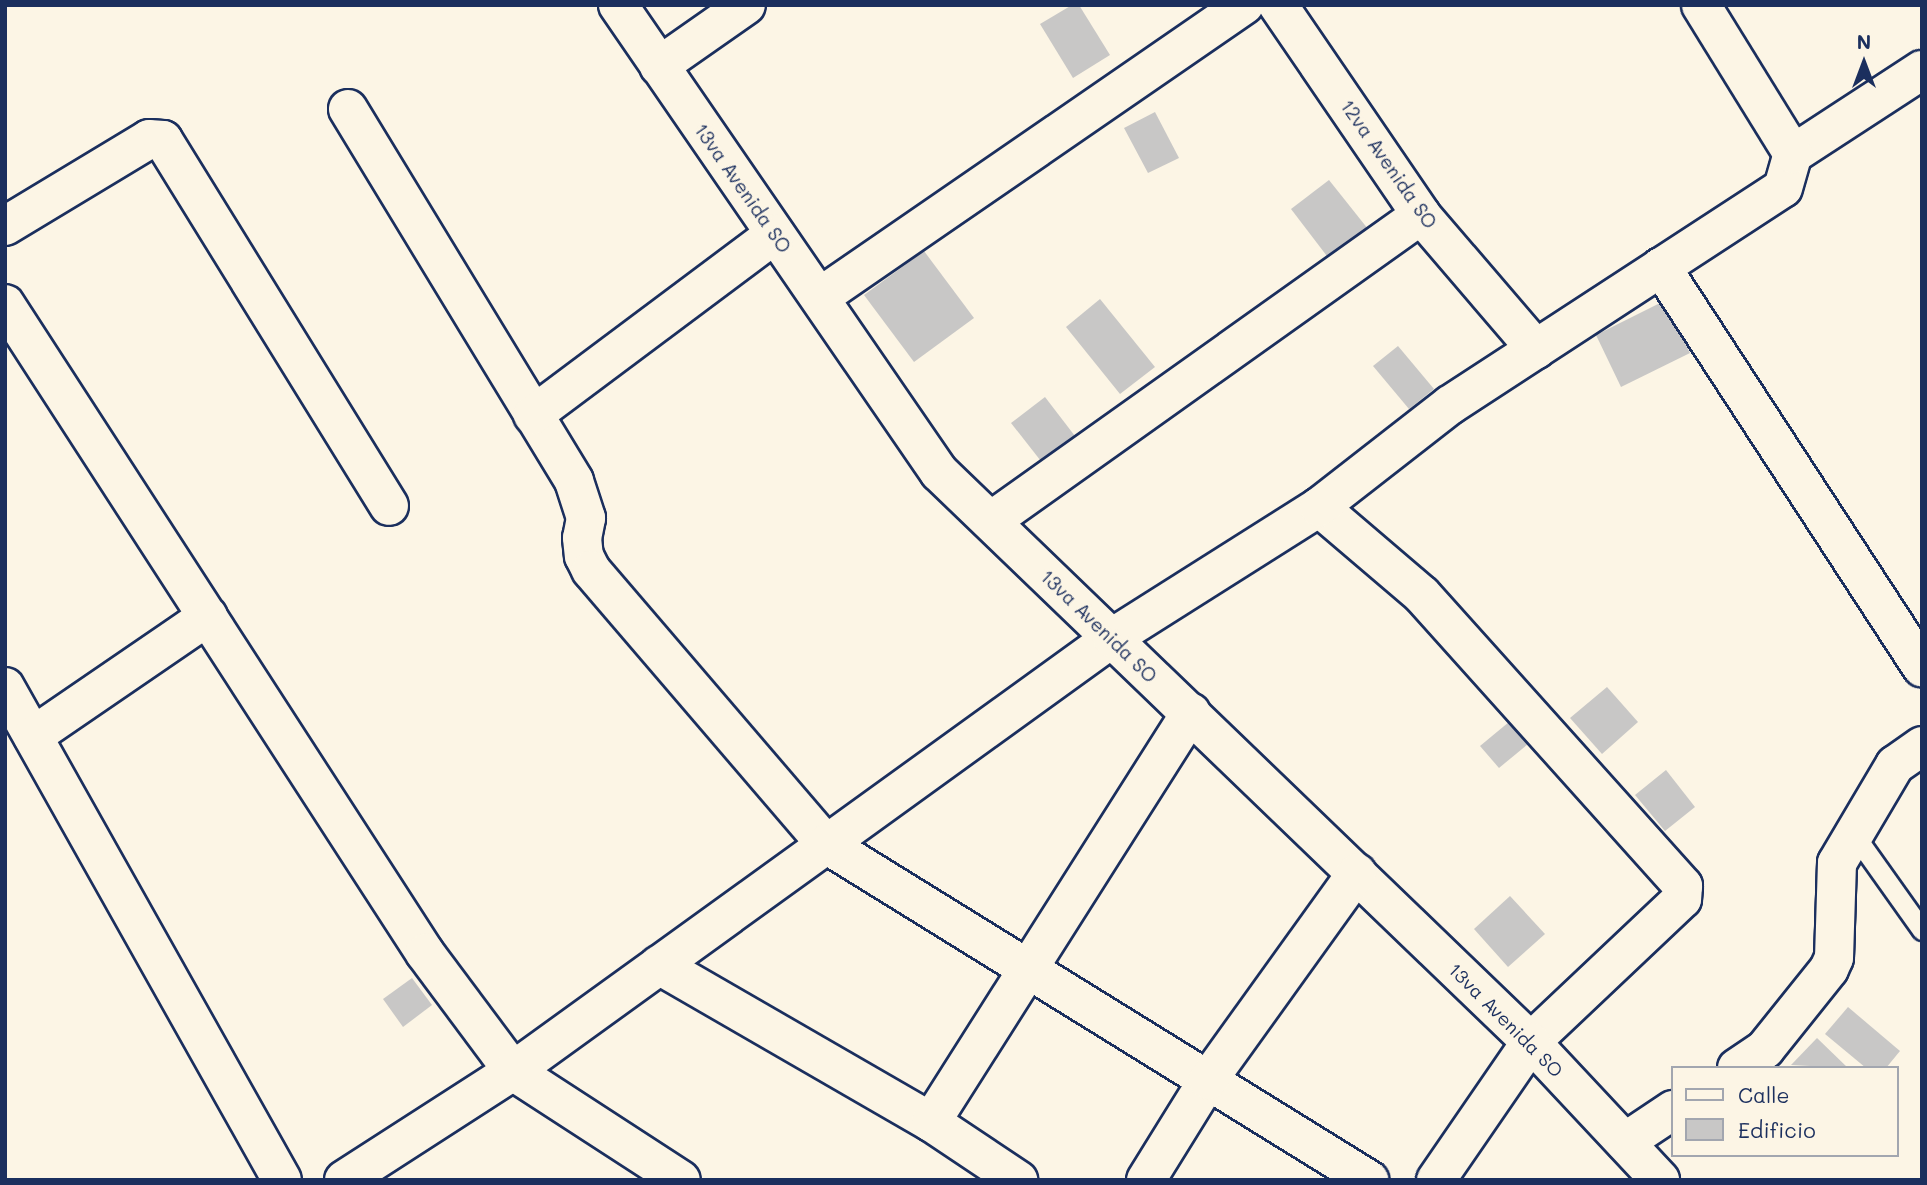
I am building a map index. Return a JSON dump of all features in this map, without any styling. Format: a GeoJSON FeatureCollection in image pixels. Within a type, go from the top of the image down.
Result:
{"type":"FeatureCollection","features":[{"type":"Feature","properties":{"kind":"street","name":"13va Avenida SO"},"geometry":{"type":"LineString","coordinates":[[618,5],[939,472],[1531,1042],[1660,1180]]}},
{"type":"Feature","properties":{"kind":"street"},"geometry":{"type":"LineString","coordinates":[[659,66],[746,5]]}},
{"type":"Feature","properties":{"kind":"street"},"geometry":{"type":"LineString","coordinates":[[820,297],[1244,5]]}},
{"type":"Feature","properties":{"kind":"street","name":"12va Avenida SO"},"geometry":{"type":"LineString","coordinates":[[1278,5],[1421,215],[1536,349]]}},
{"type":"Feature","properties":{"kind":"street"},"geometry":{"type":"LineString","coordinates":[[1701,5],[1793,154]]}},
{"type":"Feature","properties":{"kind":"street"},"geometry":{"type":"LineString","coordinates":[[344,1180],[513,1071],[1112,638],[1319,507],[1450,405],[1783,188],[1793,154],[1922,71]]}},
{"type":"Feature","properties":{"kind":"street"},"geometry":{"type":"LineString","coordinates":[[348,109],[574,481],[586,518],[582,538],[584,556],[591,570],[826,844],[1369,1180]]}},
{"type":"Feature","properties":{"kind":"street"},"geometry":{"type":"LineString","coordinates":[[5,226],[149,139],[163,140],[389,506]]}},
{"type":"Feature","properties":{"kind":"street"},"geometry":{"type":"LineString","coordinates":[[991,521],[1421,215]]}},
{"type":"Feature","properties":{"kind":"street"},"geometry":{"type":"LineString","coordinates":[[533,415],[775,234]]}},
{"type":"Feature","properties":{"kind":"street"},"geometry":{"type":"LineString","coordinates":[[1661,267],[1922,668]]}},
{"type":"Feature","properties":{"kind":"street"},"geometry":{"type":"LineString","coordinates":[[5,304],[425,953],[513,1071],[681,1180]]}},
{"type":"Feature","properties":{"kind":"street"},"geometry":{"type":"LineString","coordinates":[[1319,507],[1422,596],[1683,886],[1682,899],[1531,1042],[1436,1180]]}},
{"type":"Feature","properties":{"kind":"street"},"geometry":{"type":"LineString","coordinates":[[33,736],[208,616]]}},
{"type":"Feature","properties":{"kind":"street"},"geometry":{"type":"LineString","coordinates":[[5,687],[282,1180]]}},
{"type":"Feature","properties":{"kind":"street"},"geometry":{"type":"LineString","coordinates":[[931,1122],[1191,713]]}},
{"type":"Feature","properties":{"kind":"street"},"geometry":{"type":"LineString","coordinates":[[1740,1066],[1765,1049],[1829,969],[1834,958],[1834,876],[1853,833],[1895,765],[1922,746]]}},
{"type":"Feature","properties":{"kind":"street"},"geometry":{"type":"LineString","coordinates":[[1146,1180],[1209,1080],[1357,873]]}},
{"type":"Feature","properties":{"kind":"street"},"geometry":{"type":"LineString","coordinates":[[659,965],[931,1122],[1018,1180]]}},
{"type":"Feature","properties":{"kind":"street"},"geometry":{"type":"LineString","coordinates":[[1625,1142],[1672,1111]]}},
{"type":"Feature","properties":{"kind":"lane"},"geometry":{"type":"LineString","coordinates":[[1853,833],[1922,930]]}},
{"type":"Feature","properties":{"kind":"building"},"geometry":{"type":"Polygon","coordinates":[[[1072,5],[1079,5],[1110,55],[1073,78],[1040,24],[1072,5]]]}},
{"type":"Feature","properties":{"kind":"building"},"geometry":{"type":"Polygon","coordinates":[[[1155,112],[1179,158],[1148,173],[1124,128],[1155,112]]]}},
{"type":"Feature","properties":{"kind":"building"},"geometry":{"type":"Polygon","coordinates":[[[1329,180],[1372,234],[1333,264],[1291,209],[1329,180]]]}},
{"type":"Feature","properties":{"kind":"building"},"geometry":{"type":"Polygon","coordinates":[[[924,251],[974,318],[914,362],[864,295],[924,251]]]}},
{"type":"Feature","properties":{"kind":"building"},"geometry":{"type":"Polygon","coordinates":[[[1100,299],[1155,367],[1120,394],[1066,327],[1100,299]]]}},
{"type":"Feature","properties":{"kind":"building"},"geometry":{"type":"Polygon","coordinates":[[[1664,301],[1690,353],[1621,387],[1596,335],[1664,301]]]}},
{"type":"Feature","properties":{"kind":"building"},"geometry":{"type":"Polygon","coordinates":[[[1398,346],[1434,389],[1409,409],[1373,366],[1398,346]]]}},
{"type":"Feature","properties":{"kind":"building"},"geometry":{"type":"Polygon","coordinates":[[[1045,397],[1078,440],[1044,465],[1011,423],[1045,397]]]}},
{"type":"Feature","properties":{"kind":"building"},"geometry":{"type":"Polygon","coordinates":[[[1607,687],[1638,722],[1602,754],[1570,718],[1607,687]]]}},
{"type":"Feature","properties":{"kind":"building"},"geometry":{"type":"Polygon","coordinates":[[[1515,717],[1534,739],[1499,768],[1480,746],[1515,717]]]}},
{"type":"Feature","properties":{"kind":"building"},"geometry":{"type":"Polygon","coordinates":[[[1666,770],[1695,807],[1665,831],[1635,795],[1666,770]]]}},
{"type":"Feature","properties":{"kind":"building"},"geometry":{"type":"Polygon","coordinates":[[[1510,896],[1545,934],[1508,967],[1474,929],[1510,896]]]}},
{"type":"Feature","properties":{"kind":"building"},"geometry":{"type":"Polygon","coordinates":[[[412,978],[432,1005],[403,1027],[383,999],[412,978]]]}},
{"type":"Feature","properties":{"kind":"building"},"geometry":{"type":"Polygon","coordinates":[[[1848,1007],[1900,1051],[1888,1066],[1864,1066],[1825,1034],[1848,1007]]]}},
{"type":"Feature","properties":{"kind":"building"},"geometry":{"type":"Polygon","coordinates":[[[1817,1038],[1846,1066],[1810,1066],[1791,1065],[1817,1038]]]}}]}
